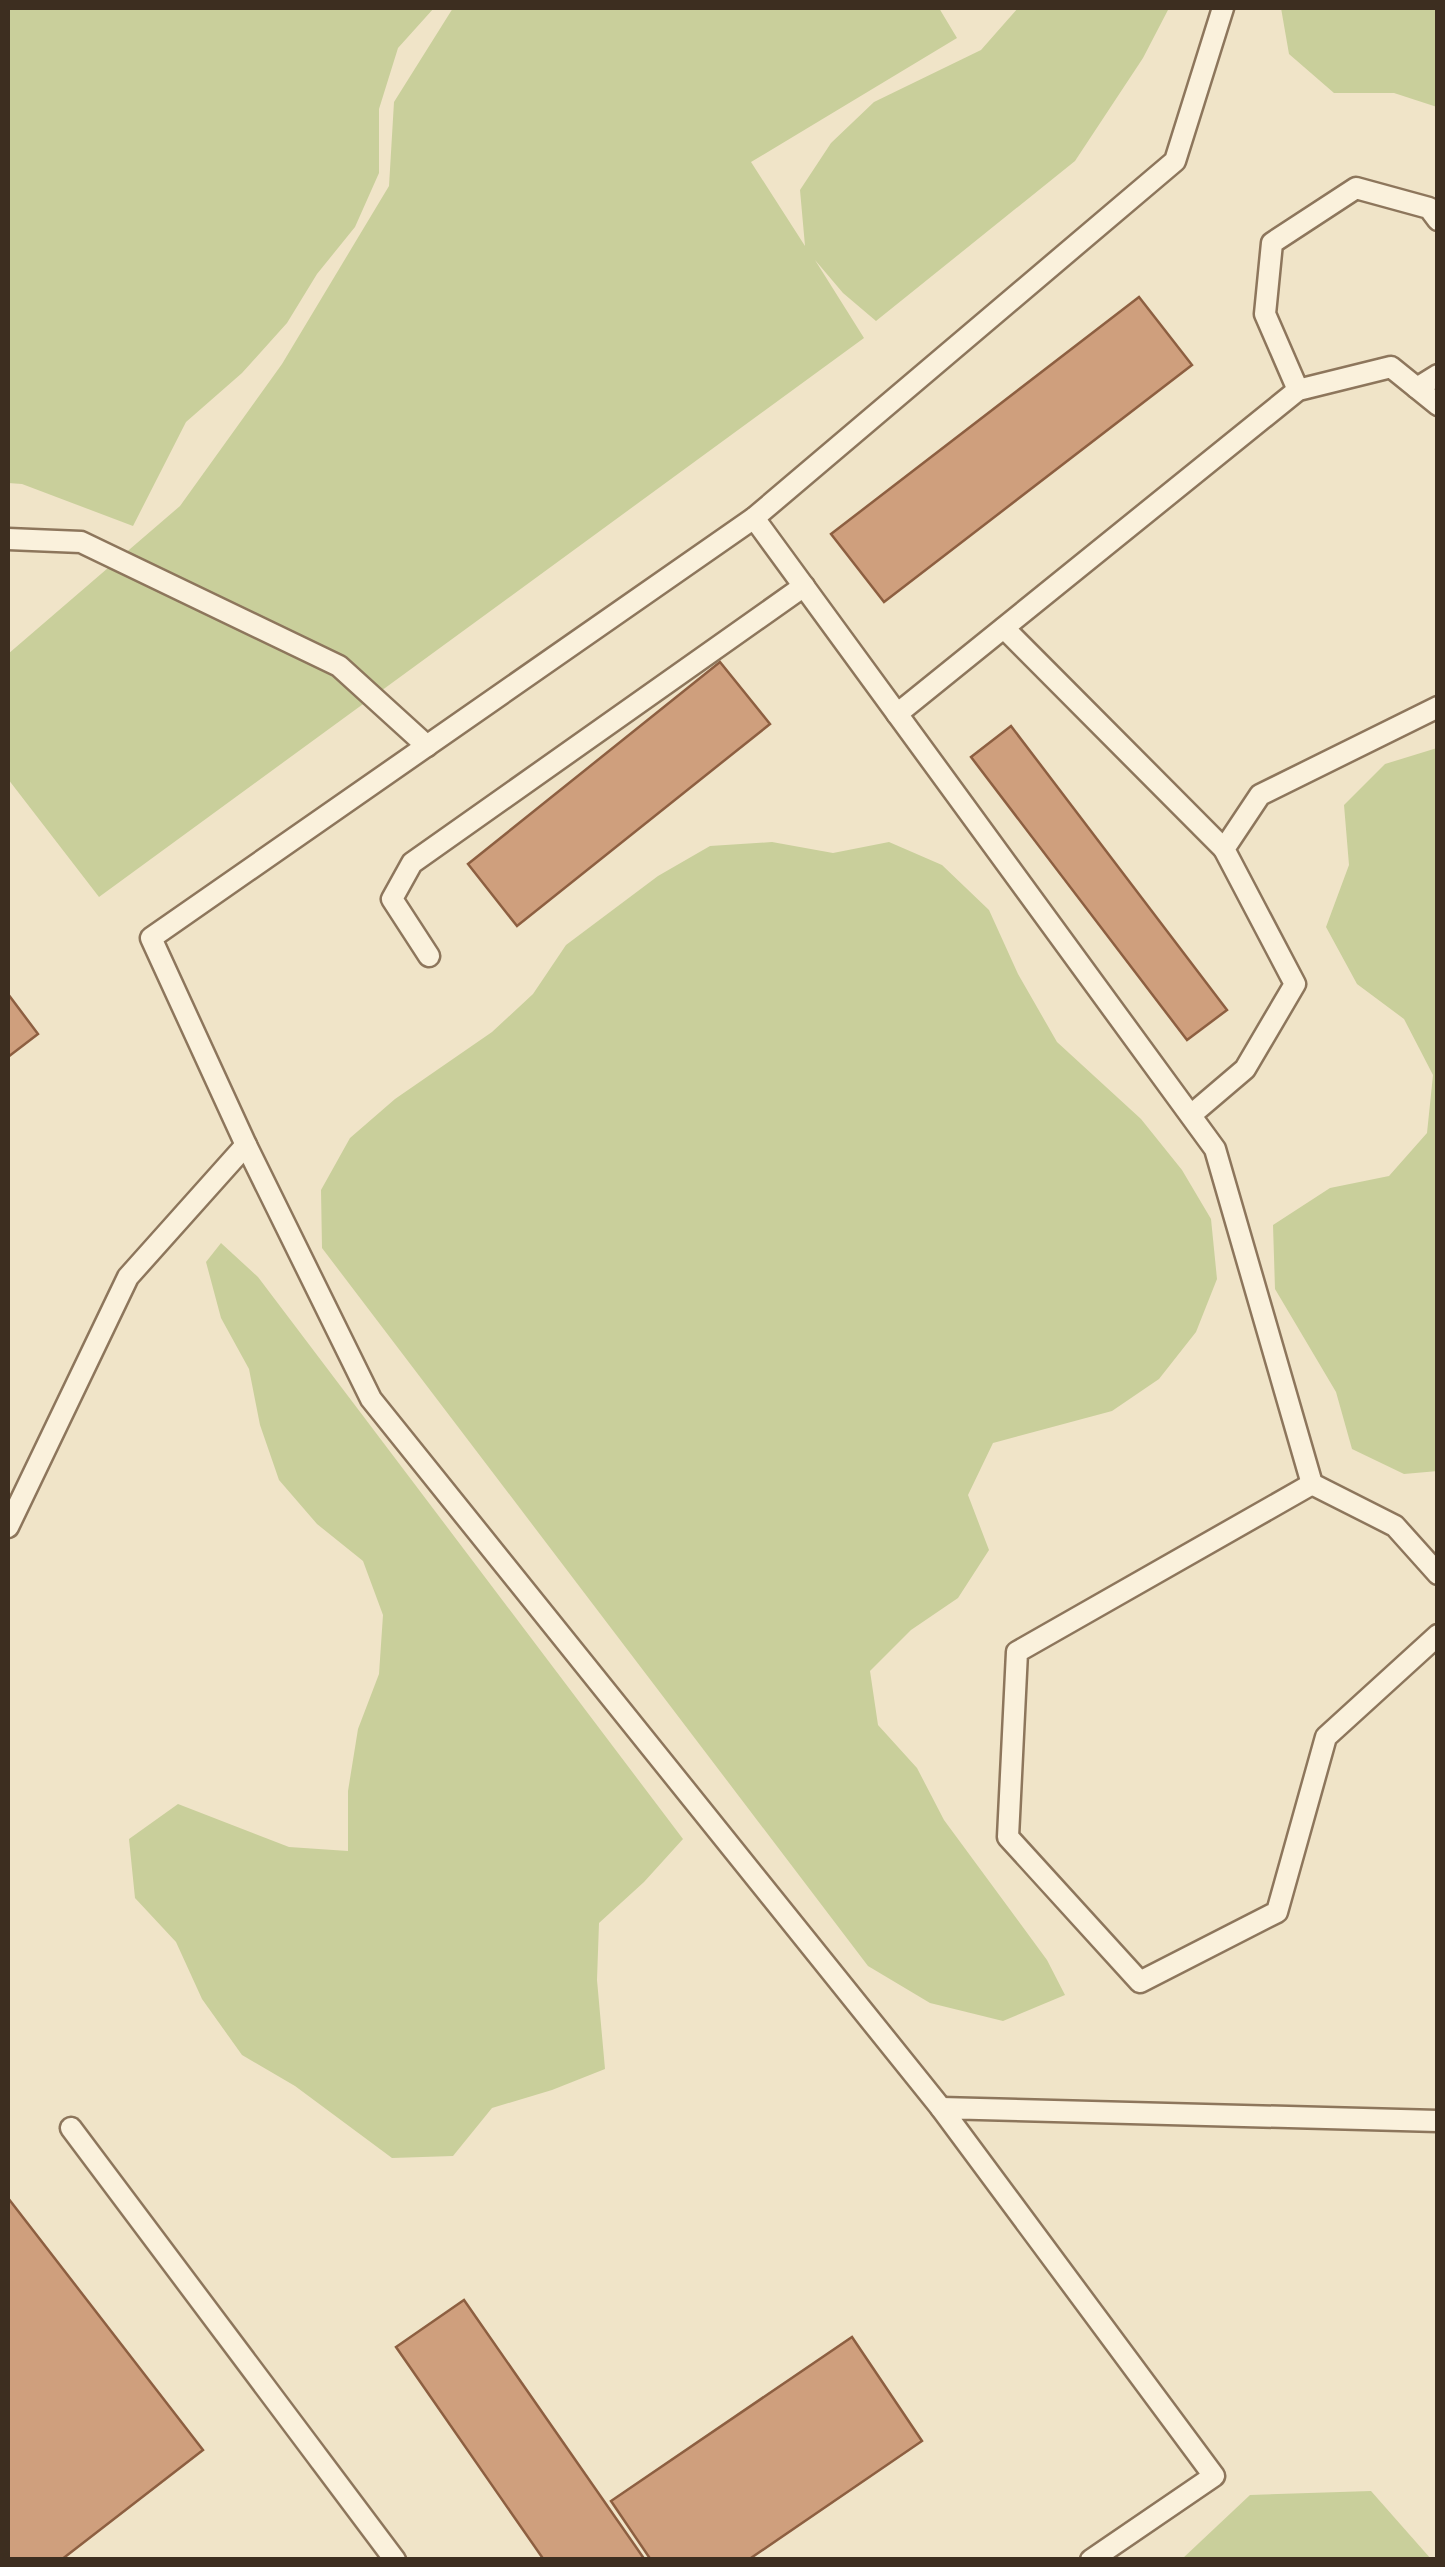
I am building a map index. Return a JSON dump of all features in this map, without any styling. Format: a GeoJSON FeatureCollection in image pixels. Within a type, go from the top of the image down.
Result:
{"type":"FeatureCollection","features":[{"type":"Feature","properties":{"kind":"lane"},"geometry":{"type":"LineString","coordinates":[[1091,2560],[1214,2476],[941,2108],[372,1398],[246,1145],[151,938],[754,518],[1175,161],[1223,8]]}},
{"type":"Feature","properties":{"kind":"lane"},"geometry":{"type":"LineString","coordinates":[[1298,390],[1265,314],[1272,243],[1356,188],[1429,208],[1438,220]]}},
{"type":"Feature","properties":{"kind":"lane"},"geometry":{"type":"LineString","coordinates":[[898,714],[1298,390],[1392,367],[1438,405]]}},
{"type":"Feature","properties":{"kind":"lane"},"geometry":{"type":"LineString","coordinates":[[1416,388],[1438,375]]}},
{"type":"Feature","properties":{"kind":"lane"},"geometry":{"type":"LineString","coordinates":[[754,518],[1215,1149],[1312,1484],[1395,1526],[1438,1574]]}},
{"type":"Feature","properties":{"kind":"lane"},"geometry":{"type":"LineString","coordinates":[[8,539],[81,542],[340,666],[427,746]]}},
{"type":"Feature","properties":{"kind":"lane"},"geometry":{"type":"LineString","coordinates":[[429,956],[392,898],[412,863],[804,586]]}},
{"type":"Feature","properties":{"kind":"lane"},"geometry":{"type":"LineString","coordinates":[[1004,628],[1224,849],[1295,984],[1245,1069],[1191,1116]]}},
{"type":"Feature","properties":{"kind":"lane"},"geometry":{"type":"LineString","coordinates":[[1224,849],[1260,795],[1438,707]]}},
{"type":"Feature","properties":{"kind":"lane"},"geometry":{"type":"LineString","coordinates":[[8,1527],[128,1277],[246,1145]]}},
{"type":"Feature","properties":{"kind":"lane"},"geometry":{"type":"LineString","coordinates":[[1312,1484],[1016,1652],[1008,1837],[1140,1982],[1277,1912],[1326,1738],[1438,1634]]}},
{"type":"Feature","properties":{"kind":"lane"},"geometry":{"type":"LineString","coordinates":[[941,2108],[1438,2121]]}},
{"type":"Feature","properties":{"kind":"lane"},"geometry":{"type":"LineString","coordinates":[[71,2128],[395,2560]]}},
{"type":"Feature","properties":{"kind":"green space"},"geometry":{"type":"Polygon","coordinates":[[[8,8],[434,8],[398,48],[379,109],[379,173],[355,227],[317,274],[287,323],[242,373],[186,422],[133,526],[22,484],[8,483],[8,8]]]}},
{"type":"Feature","properties":{"kind":"green space"},"geometry":{"type":"Polygon","coordinates":[[[453,8],[939,8],[957,38],[751,162],[805,246],[800,190],[831,143],[874,102],[981,50],[1018,8],[1169,8],[1143,58],[1075,161],[876,321],[843,293],[815,260],[864,338],[99,897],[8,779],[8,654],[180,506],[282,364],[389,186],[394,102],[453,8]]]}},
{"type":"Feature","properties":{"kind":"green space"},"geometry":{"type":"Polygon","coordinates":[[[1281,8],[1437,8],[1437,107],[1394,93],[1334,93],[1289,54],[1281,8]]]}},
{"type":"Feature","properties":{"kind":"green space"},"geometry":{"type":"Polygon","coordinates":[[[1437,748],[1438,1471],[1404,1474],[1352,1449],[1336,1392],[1275,1289],[1273,1225],[1330,1188],[1389,1176],[1427,1133],[1433,1075],[1404,1019],[1357,984],[1326,927],[1349,865],[1344,805],[1385,764],[1437,748]]]}},
{"type":"Feature","properties":{"kind":"green space"},"geometry":{"type":"Polygon","coordinates":[[[772,842],[833,853],[889,842],[942,865],[989,910],[1018,974],[1057,1042],[1141,1119],[1182,1170],[1211,1219],[1217,1279],[1196,1332],[1159,1379],[1112,1411],[993,1443],[968,1495],[989,1550],[958,1598],[911,1630],[870,1671],[878,1725],[917,1768],[944,1820],[1047,1960],[1065,1995],[1003,2021],[930,2003],[868,1966],[322,1248],[321,1190],[350,1138],[395,1099],[492,1032],[533,994],[566,945],[658,876],[710,846],[772,842]]]}},
{"type":"Feature","properties":{"kind":"green space"},"geometry":{"type":"Polygon","coordinates":[[[221,1243],[258,1277],[683,1839],[599,1923],[597,1980],[605,2069],[492,2108],[453,2156],[392,2158],[295,2086],[242,2055],[202,1999],[176,1942],[135,1898],[129,1839],[178,1804],[289,1847],[348,1851],[348,1791],[358,1729],[379,1674],[383,1615],[363,1561],[317,1524],[279,1480],[260,1425],[249,1369],[221,1318],[206,1262],[221,1243]]]}},
{"type":"Feature","properties":{"kind":"green space"},"geometry":{"type":"Polygon","coordinates":[[[1371,2491],[1431,2559],[1182,2559],[1250,2495],[1371,2491]]]}},
{"type":"Feature","properties":{"kind":"building"},"geometry":{"type":"Polygon","coordinates":[[[1139,297],[1192,365],[884,602],[831,534],[1139,297]]]}},
{"type":"Feature","properties":{"kind":"building"},"geometry":{"type":"Polygon","coordinates":[[[720,662],[770,724],[517,926],[468,864],[720,662]]]}},
{"type":"Feature","properties":{"kind":"building"},"geometry":{"type":"Polygon","coordinates":[[[1011,726],[1227,1010],[1187,1040],[971,757],[1011,726]]]}},
{"type":"Feature","properties":{"kind":"building"},"geometry":{"type":"Polygon","coordinates":[[[8,994],[38,1034],[8,1057],[8,994]]]}},
{"type":"Feature","properties":{"kind":"building"},"geometry":{"type":"Polygon","coordinates":[[[8,2198],[203,2450],[61,2560],[8,2560],[8,2198]]]}},
{"type":"Feature","properties":{"kind":"building"},"geometry":{"type":"Polygon","coordinates":[[[464,2300],[645,2560],[544,2560],[396,2347],[464,2300]]]}},
{"type":"Feature","properties":{"kind":"building"},"geometry":{"type":"Polygon","coordinates":[[[852,2337],[922,2441],[748,2560],[651,2560],[611,2501],[852,2337]]]}}]}
